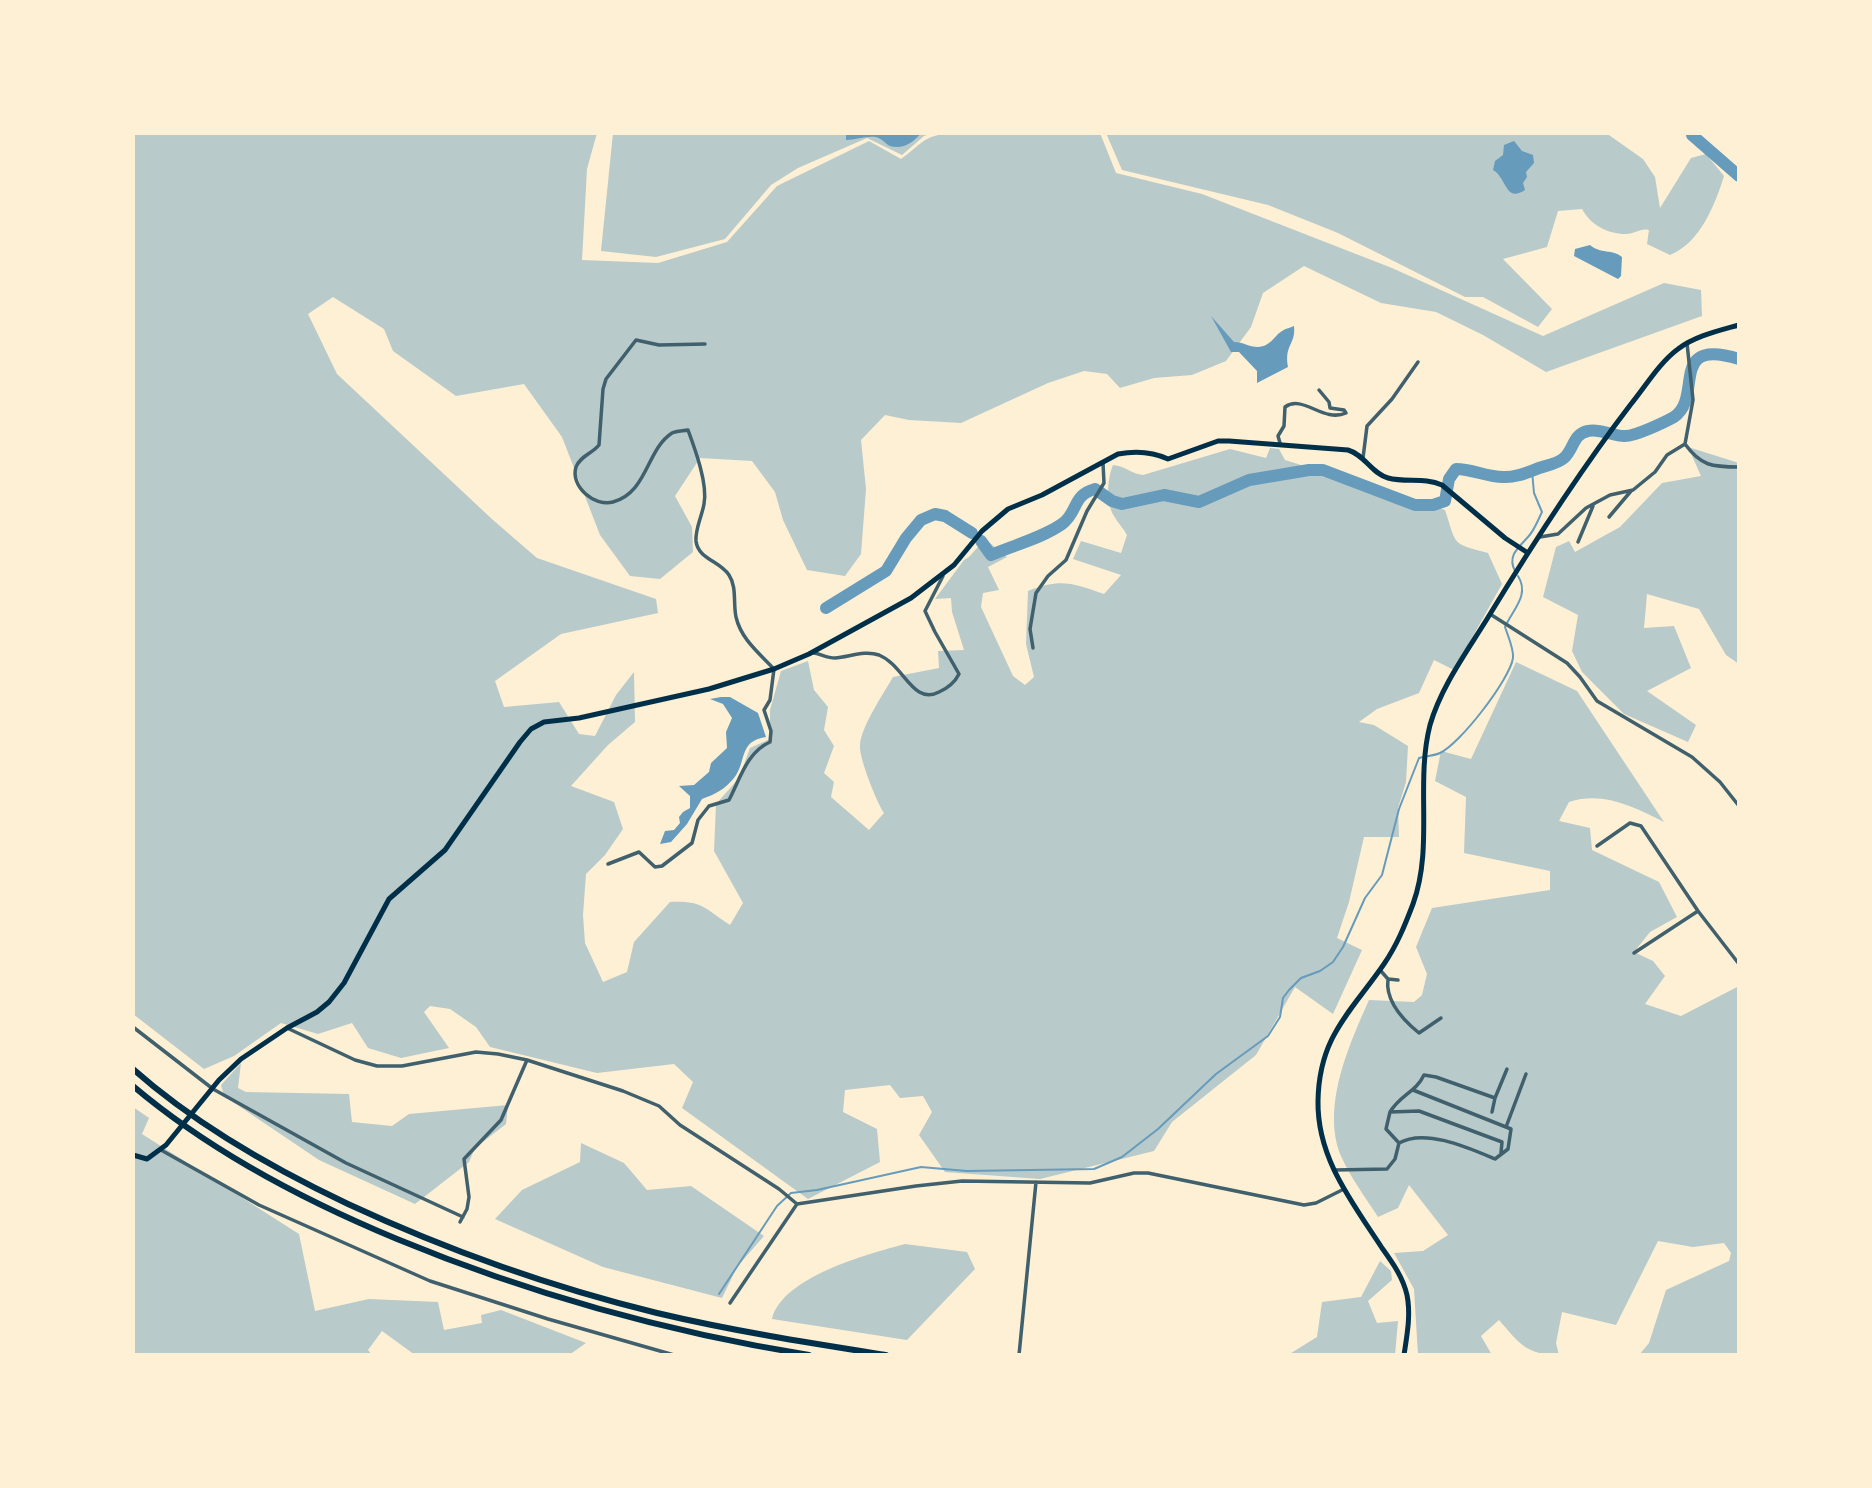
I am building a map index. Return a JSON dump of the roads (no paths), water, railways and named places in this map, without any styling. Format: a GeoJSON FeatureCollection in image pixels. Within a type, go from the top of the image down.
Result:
{"type":"FeatureCollection","features":[{"type":"Feature","properties":{"kind":"highway"},"geometry":{"type":"LineString","coordinates":[[133,1069],[178,1106],[273,1167],[372,1215],[482,1259],[538,1279],[656,1312],[717,1326],[886,1355]]}},
{"type":"Feature","properties":{"kind":"highway"},"geometry":{"type":"LineString","coordinates":[[133,1086],[211,1143],[268,1178],[335,1212],[422,1250],[533,1291],[594,1309],[714,1338],[809,1355]]}},
{"type":"Feature","properties":{"kind":"main road"},"geometry":{"type":"LineString","coordinates":[[1404,1355],[1409,1314],[1405,1288],[1333,1170],[1324,1148],[1318,1116],[1319,1086],[1325,1056],[1339,1023],[1380,970],[1403,931],[1421,878],[1424,855],[1425,760],[1432,721],[1444,689],[1518,568],[1602,442],[1675,351],[1687,343],[1739,325]]}},
{"type":"Feature","properties":{"kind":"main road"},"geometry":{"type":"LineString","coordinates":[[133,1155],[148,1158],[164,1147],[211,1090],[241,1059],[329,1002],[344,983],[389,899],[445,850],[531,729],[544,722],[579,718],[709,689],[809,654],[911,598],[945,573],[982,531],[1008,509],[1042,495],[1118,454],[1128,452],[1159,455],[1168,459],[1218,441],[1280,443],[1348,450],[1390,479],[1430,480],[1448,489],[1528,553]]}},
{"type":"Feature","properties":{"kind":"street"},"geometry":{"type":"LineString","coordinates":[[608,864],[639,852],[655,867],[662,866],[692,843],[698,820],[709,806],[729,800],[751,758],[761,746],[770,741],[771,731],[764,710],[770,700],[774,668],[745,638],[737,619],[733,584],[727,571],[699,551],[696,535],[705,500],[696,451],[688,430],[673,432],[661,445],[638,485],[627,496],[611,502],[590,498],[579,487],[576,477],[575,469],[579,460],[600,445],[606,379],[636,340],[659,345],[705,344]]}},
{"type":"Feature","properties":{"kind":"street"},"geometry":{"type":"LineString","coordinates":[[1609,517],[1633,490],[1655,472],[1667,456],[1685,444],[1693,400],[1687,343]]}},
{"type":"Feature","properties":{"kind":"street"},"geometry":{"type":"LineString","coordinates":[[1363,458],[1367,426],[1392,399],[1418,362]]}},
{"type":"Feature","properties":{"kind":"street"},"geometry":{"type":"LineString","coordinates":[[1280,443],[1278,436],[1284,426],[1285,407],[1291,403],[1298,402],[1331,415],[1346,413],[1344,410],[1330,408],[1329,402],[1319,390]]}},
{"type":"Feature","properties":{"kind":"street"},"geometry":{"type":"LineString","coordinates":[[1685,444],[1696,459],[1714,467],[1739,467]]}},
{"type":"Feature","properties":{"kind":"street"},"geometry":{"type":"LineString","coordinates":[[1033,648],[1030,629],[1036,593],[1048,576],[1066,560],[1087,511],[1104,483],[1103,463]]}},
{"type":"Feature","properties":{"kind":"street"},"geometry":{"type":"LineString","coordinates":[[1538,537],[1558,534],[1609,495],[1633,490]]}},
{"type":"Feature","properties":{"kind":"street"},"geometry":{"type":"LineString","coordinates":[[1578,542],[1594,504]]}},
{"type":"Feature","properties":{"kind":"street"},"geometry":{"type":"LineString","coordinates":[[809,654],[817,653],[834,658],[869,653],[878,655],[894,663],[916,691],[932,695],[941,691],[955,681],[959,674],[925,611],[945,573]]}},
{"type":"Feature","properties":{"kind":"street"},"geometry":{"type":"LineString","coordinates":[[1490,614],[1567,663],[1597,701],[1692,757],[1720,782],[1739,806]]}},
{"type":"Feature","properties":{"kind":"street"},"geometry":{"type":"LineString","coordinates":[[1597,846],[1630,823],[1642,826],[1698,911],[1739,964]]}},
{"type":"Feature","properties":{"kind":"street"},"geometry":{"type":"LineString","coordinates":[[1634,953],[1698,911]]}},
{"type":"Feature","properties":{"kind":"street"},"geometry":{"type":"LineString","coordinates":[[1380,970],[1388,979],[1398,980]]}},
{"type":"Feature","properties":{"kind":"street"},"geometry":{"type":"LineString","coordinates":[[1388,979],[1387,989],[1391,1003],[1419,1033],[1441,1018]]}},
{"type":"Feature","properties":{"kind":"street"},"geometry":{"type":"LineString","coordinates":[[133,1027],[211,1090],[346,1163],[461,1220],[470,1197],[464,1159],[501,1120],[527,1060]]}},
{"type":"Feature","properties":{"kind":"street"},"geometry":{"type":"LineString","coordinates":[[287,1028],[355,1060],[377,1066],[402,1066],[476,1052],[498,1054],[527,1060],[624,1091],[659,1106],[680,1125],[779,1189],[797,1204]]}},
{"type":"Feature","properties":{"kind":"street"},"geometry":{"type":"LineString","coordinates":[[1492,1112],[1507,1069]]}},
{"type":"Feature","properties":{"kind":"street"},"geometry":{"type":"LineString","coordinates":[[1506,1127],[1526,1074]]}},
{"type":"Feature","properties":{"kind":"street"},"geometry":{"type":"LineString","coordinates":[[1399,1143],[1386,1129],[1390,1112],[1397,1101],[1420,1084],[1424,1075],[1495,1098]]}},
{"type":"Feature","properties":{"kind":"street"},"geometry":{"type":"LineString","coordinates":[[1333,1170],[1387,1169],[1395,1159],[1399,1143],[1408,1138],[1447,1140],[1495,1158],[1508,1149],[1511,1129],[1413,1090]]}},
{"type":"Feature","properties":{"kind":"street"},"geometry":{"type":"LineString","coordinates":[[1390,1112],[1419,1111],[1502,1142],[1500,1154]]}},
{"type":"Feature","properties":{"kind":"street"},"geometry":{"type":"LineString","coordinates":[[164,1147],[259,1205],[431,1280],[548,1319],[674,1355]]}},
{"type":"Feature","properties":{"kind":"street"},"geometry":{"type":"LineString","coordinates":[[730,1303],[797,1204],[962,1181],[1090,1183],[1134,1173],[1148,1173],[1304,1205],[1316,1203],[1344,1188]]}},
{"type":"Feature","properties":{"kind":"street"},"geometry":{"type":"LineString","coordinates":[[1019,1355],[1036,1182]]}},
{"type":"Feature","properties":{"kind":"water"},"geometry":{"type":"Polygon","coordinates":[[[921,133],[912,142],[899,147],[890,146],[875,137],[846,140],[846,135],[921,133]]]}},
{"type":"Feature","properties":{"kind":"water"},"geometry":{"type":"Polygon","coordinates":[[[1514,141],[1522,151],[1533,155],[1534,163],[1526,172],[1527,177],[1523,183],[1525,190],[1518,193],[1510,191],[1493,170],[1495,161],[1503,155],[1504,145],[1514,141]]]}},
{"type":"Feature","properties":{"kind":"water"},"geometry":{"type":"Polygon","coordinates":[[[1590,245],[1622,257],[1621,276],[1618,279],[1574,256],[1575,249],[1590,245]]]}},
{"type":"Feature","properties":{"kind":"water"},"geometry":{"type":"Polygon","coordinates":[[[1211,316],[1234,342],[1255,347],[1266,345],[1282,331],[1294,326],[1287,359],[1288,367],[1257,383],[1257,371],[1239,352],[1231,352],[1211,316]]]}},
{"type":"Feature","properties":{"kind":"water"},"geometry":{"type":"Polygon","coordinates":[[[730,697],[758,713],[766,737],[757,739],[747,748],[731,782],[720,791],[702,799],[687,824],[671,842],[660,844],[665,831],[674,830],[680,823],[679,817],[690,808],[690,796],[679,786],[694,785],[709,772],[711,763],[727,748],[726,732],[732,718],[723,704],[710,699],[730,697]]]}},
{"type":"Feature","properties":{"kind":"waterway"},"geometry":{"type":"LineString","coordinates":[[1692,135],[1739,176]]}},
{"type":"Feature","properties":{"kind":"waterway"},"geometry":{"type":"LineString","coordinates":[[981,541],[991,555],[1046,533],[1067,520],[1082,495],[1095,489],[1112,501],[1122,504],[1164,495],[1199,502],[1249,480],[1309,470],[1323,470],[1415,505],[1433,505],[1445,501],[1449,479],[1456,469],[1497,477],[1517,476],[1561,460],[1576,438],[1588,431],[1629,436],[1664,422],[1674,417],[1682,408],[1695,362],[1703,356],[1717,354],[1739,359]]}},
{"type":"Feature","properties":{"kind":"waterway"},"geometry":{"type":"LineString","coordinates":[[1515,571],[1512,561],[1515,552],[1532,532],[1542,512],[1534,493],[1532,471]]}},
{"type":"Feature","properties":{"kind":"waterway"},"geometry":{"type":"LineString","coordinates":[[826,608],[886,571],[906,538],[921,520],[935,514],[945,516],[972,533]]}},
{"type":"Feature","properties":{"kind":"waterway"},"geometry":{"type":"LineString","coordinates":[[719,1294],[777,1206],[791,1193],[817,1190],[921,1167],[967,1171],[1094,1169],[1122,1157],[1158,1129],[1216,1074],[1268,1036],[1280,1017],[1283,998],[1289,990],[1301,978],[1320,971],[1333,962],[1343,947],[1365,898],[1382,875],[1399,809],[1419,758],[1438,754],[1449,747],[1471,725],[1510,668],[1512,647],[1505,627],[1521,596],[1518,576]]}}]}
